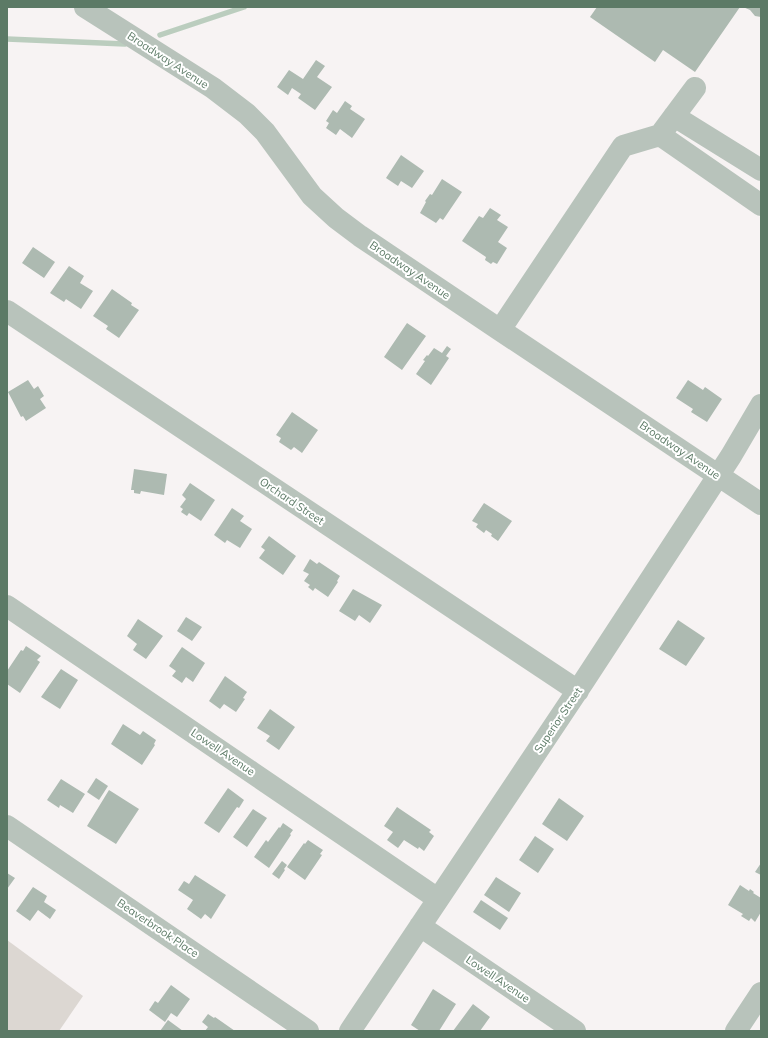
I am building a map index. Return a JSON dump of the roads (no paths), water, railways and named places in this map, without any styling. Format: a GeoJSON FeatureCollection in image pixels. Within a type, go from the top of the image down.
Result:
{"type":"FeatureCollection","features":[{"type":"Feature","properties":{"kind":"street","name":"Broadway Avenue"},"geometry":{"type":"LineString","coordinates":[[86,7],[212,88],[247,114],[265,132],[312,196],[336,218],[500,330],[761,504]]}},
{"type":"Feature","properties":{"kind":"street"},"geometry":{"type":"LineString","coordinates":[[500,330],[623,146],[660,135],[695,88]]}},
{"type":"Feature","properties":{"kind":"street"},"geometry":{"type":"LineString","coordinates":[[674,116],[761,170]]}},
{"type":"Feature","properties":{"kind":"street"},"geometry":{"type":"LineString","coordinates":[[660,135],[761,205]]}},
{"type":"Feature","properties":{"kind":"street","name":"Orchard Street"},"geometry":{"type":"LineString","coordinates":[[7,311],[578,690]]}},
{"type":"Feature","properties":{"kind":"street","name":"Superior Street"},"geometry":{"type":"LineString","coordinates":[[350,1031],[578,690],[718,476],[761,405]]}},
{"type":"Feature","properties":{"kind":"street","name":"Lowell Avenue"},"geometry":{"type":"LineString","coordinates":[[7,606],[438,899]]}},
{"type":"Feature","properties":{"kind":"street","name":"Beaverbrook Place"},"geometry":{"type":"LineString","coordinates":[[7,826],[308,1031]]}},
{"type":"Feature","properties":{"kind":"street","name":"Lowell Avenue"},"geometry":{"type":"LineString","coordinates":[[420,926],[576,1031]]}},
{"type":"Feature","properties":{"kind":"street"},"geometry":{"type":"LineString","coordinates":[[736,1031],[761,993]]}},
{"type":"Feature","properties":{"kind":"waterway"},"geometry":{"type":"LineString","coordinates":[[160,35],[244,7]]}},
{"type":"Feature","properties":{"kind":"waterway"},"geometry":{"type":"LineString","coordinates":[[7,39],[125,44]]}}]}
